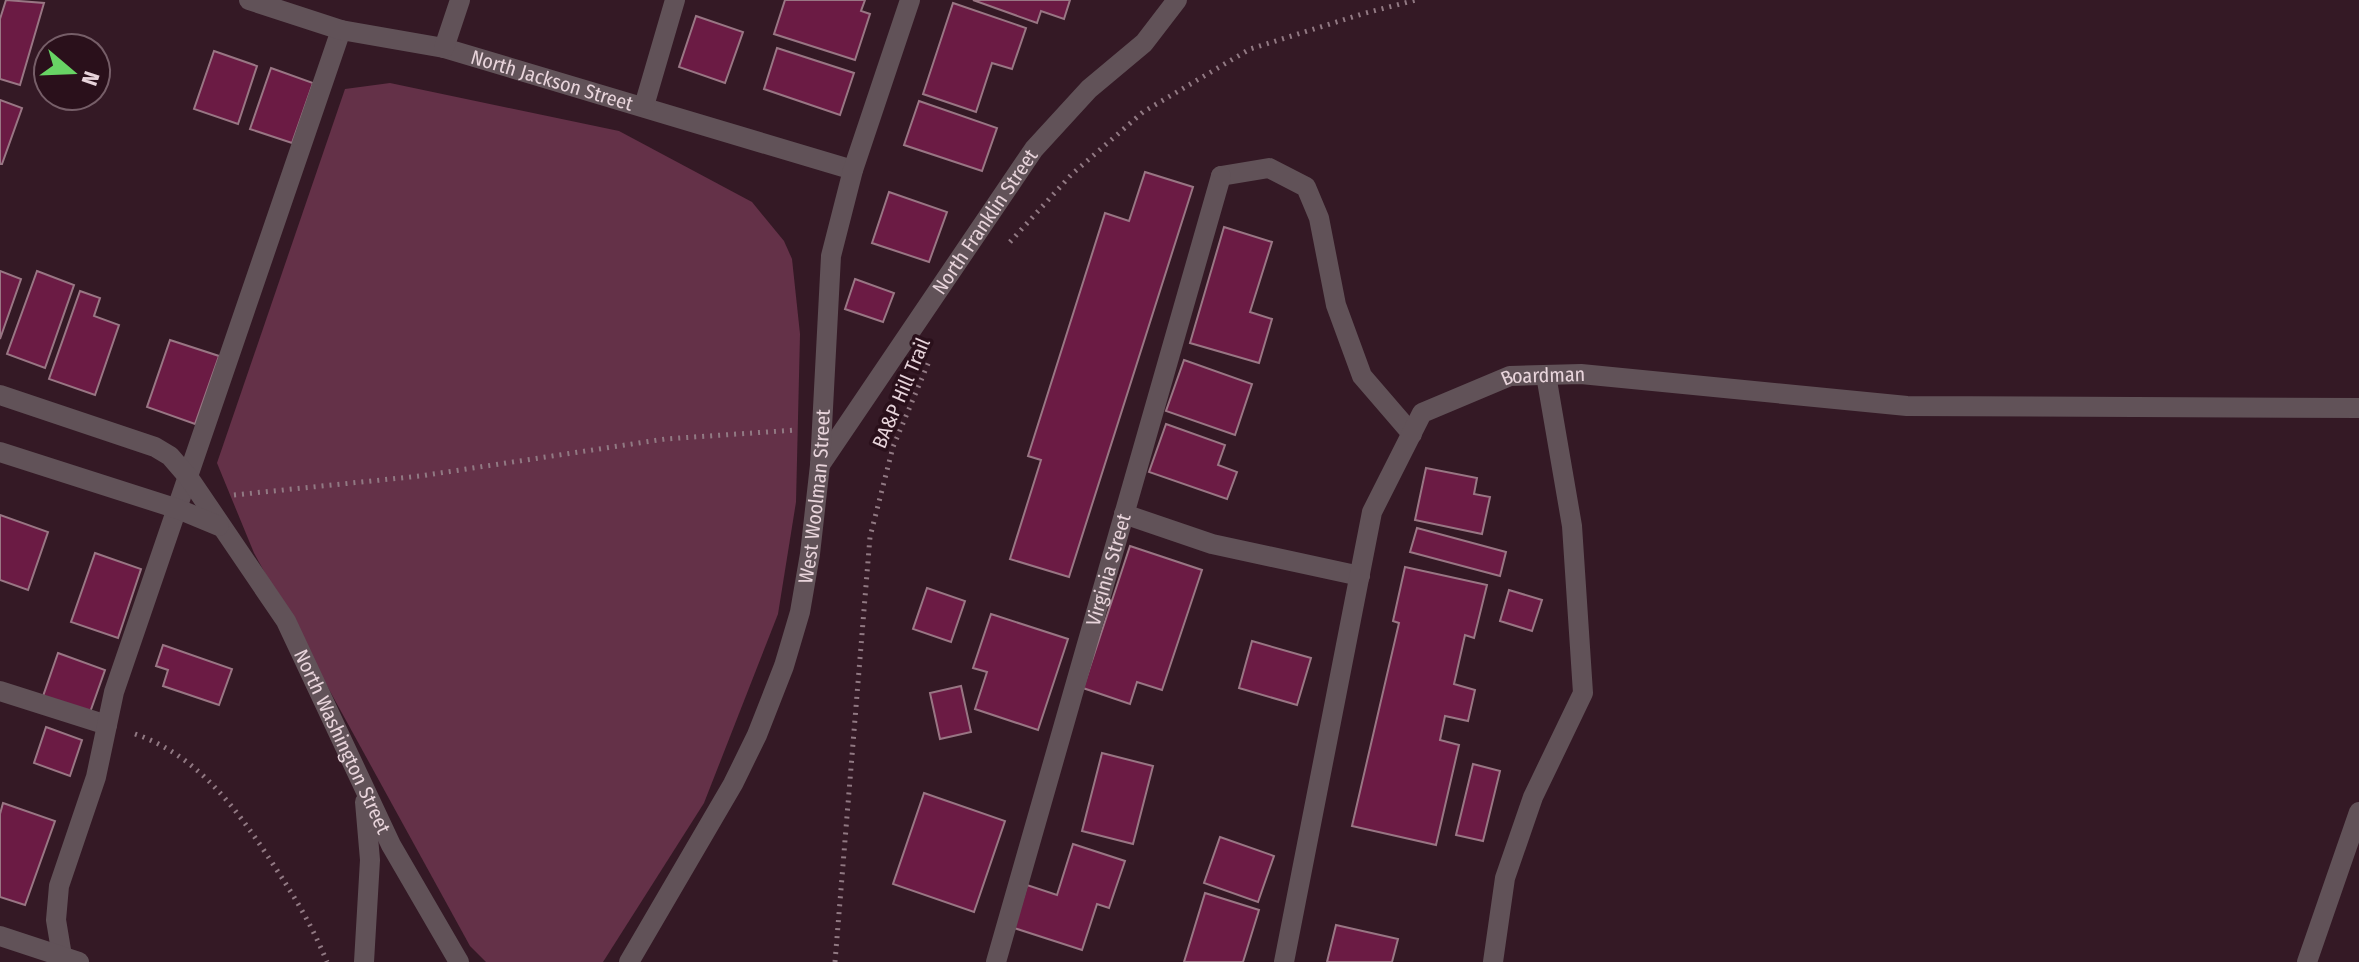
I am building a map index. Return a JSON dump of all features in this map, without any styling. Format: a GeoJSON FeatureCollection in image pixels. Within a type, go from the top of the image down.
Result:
{"type":"FeatureCollection","features":[{"type":"Feature","properties":{"kind":"street","name":"North Jackson Street"},"geometry":{"type":"LineString","coordinates":[[249,0],[341,30],[444,48],[853,170]]}},
{"type":"Feature","properties":{"kind":"street"},"geometry":{"type":"LineString","coordinates":[[444,48],[460,0]]}},
{"type":"Feature","properties":{"kind":"street"},"geometry":{"type":"LineString","coordinates":[[644,106],[675,0]]}},
{"type":"Feature","properties":{"kind":"street","name":"West Woolman Street"},"geometry":{"type":"LineString","coordinates":[[629,962],[733,784],[757,735],[784,666],[800,612],[820,465],[831,256],[853,170],[910,0]]}},
{"type":"Feature","properties":{"kind":"street","name":"North Franklin Street"},"geometry":{"type":"LineString","coordinates":[[820,465],[1034,149],[1089,89],[1144,43],[1177,0]]}},
{"type":"Feature","properties":{"kind":"street"},"geometry":{"type":"LineString","coordinates":[[68,960],[56,911],[59,886],[96,777],[114,692],[341,30]]}},
{"type":"Feature","properties":{"kind":"street","name":"Virginia Street"},"geometry":{"type":"LineString","coordinates":[[996,962],[1221,176],[1269,168],[1306,187],[1319,218],[1336,305],[1362,376],[1412,434]]}},
{"type":"Feature","properties":{"kind":"street","name":"Boardman"},"geometry":{"type":"LineString","coordinates":[[1284,962],[1372,512],[1422,413],[1510,376],[1581,374],[1907,406],[2359,408]]}},
{"type":"Feature","properties":{"kind":"street"},"geometry":{"type":"LineString","coordinates":[[1493,962],[1505,878],[1533,797],[1583,693],[1572,526],[1546,375]]}},
{"type":"Feature","properties":{"kind":"street","name":"North Washington Street"},"geometry":{"type":"LineString","coordinates":[[0,395],[155,447],[170,456],[189,478],[286,621],[391,845],[459,962]]}},
{"type":"Feature","properties":{"kind":"street"},"geometry":{"type":"LineString","coordinates":[[0,452],[178,509],[219,526]]}},
{"type":"Feature","properties":{"kind":"street"},"geometry":{"type":"LineString","coordinates":[[1124,514],[1212,544],[1360,576]]}},
{"type":"Feature","properties":{"kind":"street"},"geometry":{"type":"LineString","coordinates":[[0,691],[107,725]]}},
{"type":"Feature","properties":{"kind":"street"},"geometry":{"type":"LineString","coordinates":[[364,790],[370,860],[364,962]]}},
{"type":"Feature","properties":{"kind":"street"},"geometry":{"type":"LineString","coordinates":[[2307,962],[2359,812]]}},
{"type":"Feature","properties":{"kind":"street"},"geometry":{"type":"LineString","coordinates":[[0,936],[68,960]]}},
{"type":"Feature","properties":{"kind":"path"},"geometry":{"type":"LineString","coordinates":[[1008,244],[1071,175],[1156,104],[1250,49],[1416,0]]}},
{"type":"Feature","properties":{"kind":"path","name":"BA&P Hill Trail"},"geometry":{"type":"LineString","coordinates":[[835,962],[870,537],[893,447],[934,349]]}},
{"type":"Feature","properties":{"kind":"path"},"geometry":{"type":"LineString","coordinates":[[201,497],[252,495],[420,476],[665,439],[821,429]]}},
{"type":"Feature","properties":{"kind":"path"},"geometry":{"type":"LineString","coordinates":[[107,725],[172,751],[212,783],[244,821],[309,919],[327,962]]}},
{"type":"Feature","properties":{"kind":"shaded area"},"geometry":{"type":"Polygon","coordinates":[[[390,83],[619,131],[752,202],[784,241],[792,259],[800,334],[796,502],[778,614],[704,803],[603,962],[486,962],[470,946],[254,553],[217,463],[345,89],[390,83]]]}},
{"type":"Feature","properties":{"kind":"building"},"geometry":{"type":"Polygon","coordinates":[[[6,0],[44,3],[36,32],[32,32],[32,44],[20,85],[0,79],[0,19],[6,0]]]}},
{"type":"Feature","properties":{"kind":"building"},"geometry":{"type":"Polygon","coordinates":[[[785,0],[865,0],[861,11],[870,14],[855,60],[774,34],[785,0]]]}},
{"type":"Feature","properties":{"kind":"building"},"geometry":{"type":"Polygon","coordinates":[[[973,0],[1070,0],[1064,19],[1041,11],[1037,23],[973,0]]]}},
{"type":"Feature","properties":{"kind":"building"},"geometry":{"type":"Polygon","coordinates":[[[953,3],[1026,28],[1012,69],[992,63],[976,112],[923,94],[953,3]]]}},
{"type":"Feature","properties":{"kind":"building"},"geometry":{"type":"Polygon","coordinates":[[[696,16],[743,32],[725,83],[679,67],[696,16]]]}},
{"type":"Feature","properties":{"kind":"building"},"geometry":{"type":"Polygon","coordinates":[[[777,48],[854,73],[840,115],[764,89],[777,48]]]}},
{"type":"Feature","properties":{"kind":"building"},"geometry":{"type":"Polygon","coordinates":[[[214,51],[257,66],[238,124],[194,109],[214,51]]]}},
{"type":"Feature","properties":{"kind":"building"},"geometry":{"type":"Polygon","coordinates":[[[271,68],[313,83],[292,143],[250,129],[271,68]]]}},
{"type":"Feature","properties":{"kind":"building"},"geometry":{"type":"Polygon","coordinates":[[[0,100],[22,108],[2,164],[0,164],[0,100]]]}},
{"type":"Feature","properties":{"kind":"building"},"geometry":{"type":"Polygon","coordinates":[[[919,101],[997,128],[982,171],[904,145],[919,101]]]}},
{"type":"Feature","properties":{"kind":"building"},"geometry":{"type":"Polygon","coordinates":[[[1145,172],[1193,187],[1069,577],[1010,559],[1041,460],[1028,456],[1105,213],[1129,221],[1145,172]]]}},
{"type":"Feature","properties":{"kind":"building"},"geometry":{"type":"Polygon","coordinates":[[[889,192],[947,212],[929,262],[872,243],[889,192]]]}},
{"type":"Feature","properties":{"kind":"building"},"geometry":{"type":"Polygon","coordinates":[[[1224,227],[1272,242],[1250,312],[1272,319],[1259,363],[1190,343],[1224,227]]]}},
{"type":"Feature","properties":{"kind":"building"},"geometry":{"type":"Polygon","coordinates":[[[0,271],[21,279],[0,339],[0,271]]]}},
{"type":"Feature","properties":{"kind":"building"},"geometry":{"type":"Polygon","coordinates":[[[37,271],[74,285],[45,368],[7,354],[37,271]]]}},
{"type":"Feature","properties":{"kind":"building"},"geometry":{"type":"Polygon","coordinates":[[[855,279],[894,293],[883,322],[845,309],[855,279]]]}},
{"type":"Feature","properties":{"kind":"building"},"geometry":{"type":"Polygon","coordinates":[[[80,291],[100,298],[94,316],[119,325],[95,395],[49,379],[80,291]]]}},
{"type":"Feature","properties":{"kind":"building"},"geometry":{"type":"Polygon","coordinates":[[[170,340],[219,356],[195,424],[147,407],[170,340]]]}},
{"type":"Feature","properties":{"kind":"building"},"geometry":{"type":"Polygon","coordinates":[[[1184,360],[1252,384],[1235,435],[1166,411],[1184,360]]]}},
{"type":"Feature","properties":{"kind":"building"},"geometry":{"type":"Polygon","coordinates":[[[1166,424],[1225,445],[1218,465],[1237,472],[1227,499],[1149,472],[1166,424]]]}},
{"type":"Feature","properties":{"kind":"building"},"geometry":{"type":"Polygon","coordinates":[[[1426,468],[1477,478],[1474,494],[1490,497],[1482,534],[1415,520],[1426,468]]]}},
{"type":"Feature","properties":{"kind":"building"},"geometry":{"type":"Polygon","coordinates":[[[0,515],[48,532],[28,590],[0,580],[0,515]]]}},
{"type":"Feature","properties":{"kind":"building"},"geometry":{"type":"Polygon","coordinates":[[[1417,528],[1506,552],[1500,576],[1410,552],[1417,528]]]}},
{"type":"Feature","properties":{"kind":"building"},"geometry":{"type":"Polygon","coordinates":[[[1130,546],[1202,570],[1162,690],[1137,682],[1130,704],[1083,688],[1130,546]]]}},
{"type":"Feature","properties":{"kind":"building"},"geometry":{"type":"Polygon","coordinates":[[[95,553],[141,569],[118,638],[71,622],[95,553]]]}},
{"type":"Feature","properties":{"kind":"building"},"geometry":{"type":"Polygon","coordinates":[[[1405,567],[1487,585],[1474,638],[1465,635],[1454,684],[1475,690],[1468,721],[1445,716],[1440,740],[1459,745],[1436,845],[1352,826],[1399,623],[1393,621],[1405,567]]]}},
{"type":"Feature","properties":{"kind":"building"},"geometry":{"type":"Polygon","coordinates":[[[927,588],[965,601],[951,642],[913,629],[927,588]]]}},
{"type":"Feature","properties":{"kind":"building"},"geometry":{"type":"Polygon","coordinates":[[[1509,590],[1542,600],[1532,631],[1500,621],[1509,590]]]}},
{"type":"Feature","properties":{"kind":"building"},"geometry":{"type":"Polygon","coordinates":[[[991,614],[1068,639],[1038,730],[975,709],[987,672],[973,668],[991,614]]]}},
{"type":"Feature","properties":{"kind":"building"},"geometry":{"type":"Polygon","coordinates":[[[1252,641],[1311,658],[1297,705],[1239,688],[1252,641]]]}},
{"type":"Feature","properties":{"kind":"building"},"geometry":{"type":"Polygon","coordinates":[[[163,645],[232,669],[219,705],[163,686],[168,670],[156,666],[163,645]]]}},
{"type":"Feature","properties":{"kind":"building"},"geometry":{"type":"Polygon","coordinates":[[[58,653],[105,670],[88,718],[41,702],[58,653]]]}},
{"type":"Feature","properties":{"kind":"building"},"geometry":{"type":"Polygon","coordinates":[[[961,686],[971,732],[940,739],[930,693],[961,686]]]}},
{"type":"Feature","properties":{"kind":"building"},"geometry":{"type":"Polygon","coordinates":[[[46,727],[82,740],[70,776],[34,763],[46,727]]]}},
{"type":"Feature","properties":{"kind":"building"},"geometry":{"type":"Polygon","coordinates":[[[1102,753],[1153,766],[1133,844],[1082,831],[1102,753]]]}},
{"type":"Feature","properties":{"kind":"building"},"geometry":{"type":"Polygon","coordinates":[[[1473,764],[1500,771],[1483,841],[1456,835],[1473,764]]]}},
{"type":"Feature","properties":{"kind":"building"},"geometry":{"type":"Polygon","coordinates":[[[924,793],[1005,821],[974,912],[893,884],[924,793]]]}},
{"type":"Feature","properties":{"kind":"building"},"geometry":{"type":"Polygon","coordinates":[[[3,803],[55,821],[25,905],[0,897],[0,814],[3,803]]]}},
{"type":"Feature","properties":{"kind":"building"},"geometry":{"type":"Polygon","coordinates":[[[1220,837],[1274,856],[1258,902],[1204,883],[1220,837]]]}},
{"type":"Feature","properties":{"kind":"building"},"geometry":{"type":"Polygon","coordinates":[[[1073,844],[1125,861],[1109,908],[1097,904],[1082,950],[1014,928],[1027,885],[1057,895],[1073,844]]]}},
{"type":"Feature","properties":{"kind":"building"},"geometry":{"type":"Polygon","coordinates":[[[1205,893],[1259,910],[1243,962],[1184,962],[1205,893]]]}},
{"type":"Feature","properties":{"kind":"building"},"geometry":{"type":"Polygon","coordinates":[[[1336,925],[1398,939],[1392,962],[1327,962],[1336,925]]]}}]}
